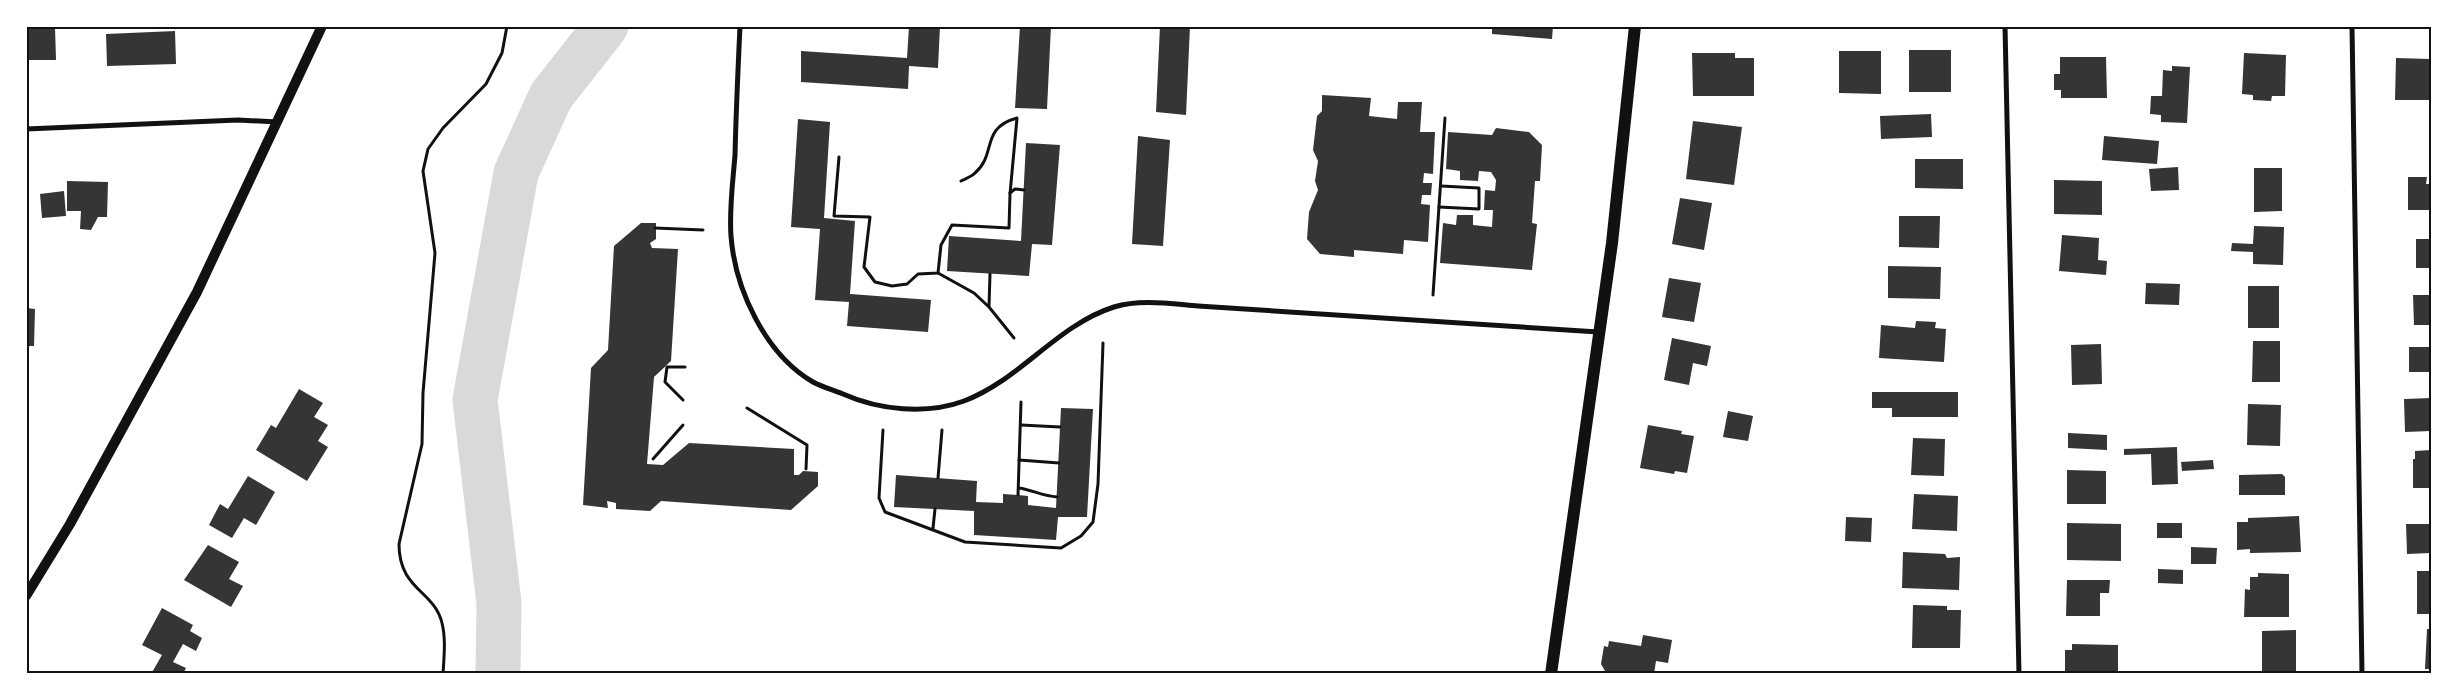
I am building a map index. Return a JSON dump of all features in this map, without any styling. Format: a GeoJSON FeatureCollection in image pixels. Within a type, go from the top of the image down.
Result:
{"type":"FeatureCollection","features":[{"type":"Feature","properties":{"kind":"main road"},"geometry":{"type":"LineString","coordinates":[[26,596],[70,524],[198,292],[279,122],[322,26]]}},
{"type":"Feature","properties":{"kind":"main road"},"geometry":{"type":"LineString","coordinates":[[1551,674],[1612,243],[1635,26]]}},
{"type":"Feature","properties":{"kind":"street"},"geometry":{"type":"LineString","coordinates":[[740,26],[731,235],[737,271],[749,307],[763,332],[782,356],[812,381],[858,401],[906,408],[936,408],[964,401],[998,384],[1079,324],[1115,307],[1152,304],[1598,332]]}},
{"type":"Feature","properties":{"kind":"street"},"geometry":{"type":"LineString","coordinates":[[2005,26],[2019,674]]}},
{"type":"Feature","properties":{"kind":"street"},"geometry":{"type":"LineString","coordinates":[[2352,26],[2362,674]]}},
{"type":"Feature","properties":{"kind":"street"},"geometry":{"type":"LineString","coordinates":[[26,129],[238,120],[279,122]]}},
{"type":"Feature","properties":{"kind":"path"},"geometry":{"type":"LineString","coordinates":[[443,674],[442,622],[433,605],[406,576],[399,558],[398,544],[422,444],[423,393],[434,253],[423,171],[428,149],[442,128],[486,84],[502,53],[507,26]]}},
{"type":"Feature","properties":{"kind":"path"},"geometry":{"type":"LineString","coordinates":[[938,272],[941,245],[952,225],[1009,228],[1017,118],[1003,122],[994,132],[980,167],[975,173],[961,181]]}},
{"type":"Feature","properties":{"kind":"path"},"geometry":{"type":"LineString","coordinates":[[1433,295],[1446,118]]}},
{"type":"Feature","properties":{"kind":"path"},"geometry":{"type":"LineString","coordinates":[[839,157],[834,216],[870,217],[864,267],[875,282],[892,286],[907,284],[918,274],[938,272],[974,293],[989,307],[1014,338]]}},
{"type":"Feature","properties":{"kind":"path"},"geometry":{"type":"LineString","coordinates":[[1439,207],[1479,210],[1479,188],[1441,186]]}},
{"type":"Feature","properties":{"kind":"path"},"geometry":{"type":"LineString","coordinates":[[1010,194],[1015,189],[1024,190]]}},
{"type":"Feature","properties":{"kind":"path"},"geometry":{"type":"LineString","coordinates":[[655,228],[703,230]]}},
{"type":"Feature","properties":{"kind":"path"},"geometry":{"type":"LineString","coordinates":[[989,307],[990,274]]}},
{"type":"Feature","properties":{"kind":"path"},"geometry":{"type":"LineString","coordinates":[[882,430],[880,498],[885,512],[933,528],[965,542],[1061,548],[1081,536],[1093,522],[1098,484],[1103,343]]}},
{"type":"Feature","properties":{"kind":"path"},"geometry":{"type":"LineString","coordinates":[[683,400],[665,382],[667,367],[685,368]]}},
{"type":"Feature","properties":{"kind":"path"},"geometry":{"type":"LineString","coordinates":[[1018,495],[1021,402]]}},
{"type":"Feature","properties":{"kind":"path"},"geometry":{"type":"LineString","coordinates":[[747,408],[807,445],[806,469]]}},
{"type":"Feature","properties":{"kind":"path"},"geometry":{"type":"LineString","coordinates":[[653,460],[683,425]]}},
{"type":"Feature","properties":{"kind":"path"},"geometry":{"type":"LineString","coordinates":[[1021,425],[1060,428]]}},
{"type":"Feature","properties":{"kind":"path"},"geometry":{"type":"LineString","coordinates":[[938,478],[942,430]]}},
{"type":"Feature","properties":{"kind":"path"},"geometry":{"type":"LineString","coordinates":[[1019,460],[1059,463]]}},
{"type":"Feature","properties":{"kind":"path"},"geometry":{"type":"LineString","coordinates":[[1018,488],[1032,490],[1044,496],[1057,498]]}},
{"type":"Feature","properties":{"kind":"path"},"geometry":{"type":"LineString","coordinates":[[933,528],[935,509]]}},
{"type":"Feature","properties":{"kind":"building"},"geometry":{"type":"Polygon","coordinates":[[[26,26],[55,27],[56,60],[26,60],[26,26]]]}},
{"type":"Feature","properties":{"kind":"building"},"geometry":{"type":"Polygon","coordinates":[[[909,26],[940,26],[938,68],[909,66],[908,89],[801,82],[801,51],[907,58],[909,26]]]}},
{"type":"Feature","properties":{"kind":"building"},"geometry":{"type":"Polygon","coordinates":[[[1020,26],[1051,26],[1047,109],[1015,108],[1020,26]]]}},
{"type":"Feature","properties":{"kind":"building"},"geometry":{"type":"Polygon","coordinates":[[[1160,26],[1190,26],[1186,115],[1156,112],[1160,26]]]}},
{"type":"Feature","properties":{"kind":"building"},"geometry":{"type":"Polygon","coordinates":[[[1492,26],[1553,26],[1552,39],[1492,34],[1492,26]]]}},
{"type":"Feature","properties":{"kind":"building"},"geometry":{"type":"Polygon","coordinates":[[[175,31],[176,64],[107,66],[106,34],[175,31]]]}},
{"type":"Feature","properties":{"kind":"building"},"geometry":{"type":"Polygon","coordinates":[[[1909,50],[1951,50],[1951,92],[1909,92],[1909,50]]]}},
{"type":"Feature","properties":{"kind":"building"},"geometry":{"type":"Polygon","coordinates":[[[1839,51],[1881,51],[1881,94],[1839,93],[1839,51]]]}},
{"type":"Feature","properties":{"kind":"building"},"geometry":{"type":"Polygon","coordinates":[[[1692,53],[1735,53],[1735,58],[1754,58],[1754,96],[1693,96],[1692,53]]]}},
{"type":"Feature","properties":{"kind":"building"},"geometry":{"type":"Polygon","coordinates":[[[2244,53],[2286,55],[2285,96],[2272,96],[2271,101],[2253,100],[2253,95],[2242,94],[2244,53]]]}},
{"type":"Feature","properties":{"kind":"building"},"geometry":{"type":"Polygon","coordinates":[[[2060,57],[2106,57],[2107,98],[2061,98],[2061,90],[2054,90],[2054,74],[2060,74],[2060,57]]]}},
{"type":"Feature","properties":{"kind":"building"},"geometry":{"type":"Polygon","coordinates":[[[2396,58],[2430,59],[2429,100],[2395,100],[2396,58]]]}},
{"type":"Feature","properties":{"kind":"building"},"geometry":{"type":"Polygon","coordinates":[[[2172,66],[2190,67],[2187,123],[2161,122],[2161,115],[2150,114],[2151,96],[2162,96],[2163,70],[2172,71],[2172,66]]]}},
{"type":"Feature","properties":{"kind":"building"},"geometry":{"type":"Polygon","coordinates":[[[1322,95],[1371,98],[1369,116],[1397,119],[1398,102],[1422,102],[1420,132],[1435,132],[1433,174],[1424,173],[1423,183],[1432,183],[1431,195],[1422,195],[1421,204],[1430,205],[1428,242],[1404,240],[1403,254],[1354,250],[1354,257],[1320,254],[1307,239],[1309,212],[1318,190],[1315,181],[1318,161],[1313,150],[1317,116],[1322,111],[1322,95]]]}},
{"type":"Feature","properties":{"kind":"building"},"geometry":{"type":"Polygon","coordinates":[[[1931,114],[1932,137],[1881,139],[1880,116],[1931,114]]]}},
{"type":"Feature","properties":{"kind":"building"},"geometry":{"type":"Polygon","coordinates":[[[798,119],[830,122],[824,218],[855,221],[850,294],[931,300],[928,332],[847,326],[849,302],[815,300],[820,229],[791,227],[798,119]]]}},
{"type":"Feature","properties":{"kind":"building"},"geometry":{"type":"Polygon","coordinates":[[[1693,121],[1742,127],[1734,185],[1686,179],[1693,121]]]}},
{"type":"Feature","properties":{"kind":"building"},"geometry":{"type":"Polygon","coordinates":[[[1496,128],[1529,132],[1542,145],[1540,181],[1535,181],[1532,223],[1537,224],[1532,270],[1440,263],[1443,223],[1456,225],[1457,215],[1473,215],[1473,225],[1492,227],[1493,210],[1484,210],[1485,190],[1495,191],[1496,180],[1491,172],[1479,171],[1478,181],[1460,180],[1460,171],[1446,169],[1448,132],[1492,135],[1496,128]]]}},
{"type":"Feature","properties":{"kind":"building"},"geometry":{"type":"Polygon","coordinates":[[[1138,136],[1170,140],[1163,246],[1132,244],[1138,136]]]}},
{"type":"Feature","properties":{"kind":"building"},"geometry":{"type":"Polygon","coordinates":[[[2104,136],[2159,141],[2157,164],[2102,160],[2104,136]]]}},
{"type":"Feature","properties":{"kind":"building"},"geometry":{"type":"Polygon","coordinates":[[[1026,143],[1060,145],[1052,245],[1032,244],[1029,276],[947,271],[949,236],[1021,241],[1026,143]]]}},
{"type":"Feature","properties":{"kind":"building"},"geometry":{"type":"Polygon","coordinates":[[[1915,159],[1963,159],[1963,189],[1915,188],[1915,159]]]}},
{"type":"Feature","properties":{"kind":"building"},"geometry":{"type":"Polygon","coordinates":[[[2178,167],[2179,190],[2151,191],[2149,169],[2178,167]]]}},
{"type":"Feature","properties":{"kind":"building"},"geometry":{"type":"Polygon","coordinates":[[[2254,168],[2282,168],[2282,211],[2254,212],[2254,168]]]}},
{"type":"Feature","properties":{"kind":"building"},"geometry":{"type":"Polygon","coordinates":[[[2408,177],[2427,177],[2426,184],[2431,184],[2431,210],[2408,210],[2408,177]]]}},
{"type":"Feature","properties":{"kind":"building"},"geometry":{"type":"Polygon","coordinates":[[[2054,180],[2102,181],[2102,215],[2054,214],[2054,180]]]}},
{"type":"Feature","properties":{"kind":"building"},"geometry":{"type":"Polygon","coordinates":[[[67,181],[108,182],[107,217],[98,217],[91,230],[80,229],[81,211],[67,211],[67,181]]]}},
{"type":"Feature","properties":{"kind":"building"},"geometry":{"type":"Polygon","coordinates":[[[64,191],[66,216],[42,218],[40,194],[64,191]]]}},
{"type":"Feature","properties":{"kind":"building"},"geometry":{"type":"Polygon","coordinates":[[[1680,198],[1712,203],[1704,250],[1672,244],[1680,198]]]}},
{"type":"Feature","properties":{"kind":"building"},"geometry":{"type":"Polygon","coordinates":[[[1899,216],[1940,216],[1939,248],[1899,247],[1899,216]]]}},
{"type":"Feature","properties":{"kind":"building"},"geometry":{"type":"Polygon","coordinates":[[[641,223],[656,223],[656,239],[650,243],[652,248],[678,249],[671,361],[654,377],[647,464],[663,465],[689,443],[794,449],[794,475],[799,475],[803,471],[818,472],[818,486],[791,510],[661,501],[650,511],[616,509],[616,503],[607,501],[608,508],[583,505],[591,368],[608,350],[614,246],[641,223]]]}},
{"type":"Feature","properties":{"kind":"building"},"geometry":{"type":"Polygon","coordinates":[[[2254,226],[2284,227],[2283,265],[2253,264],[2253,252],[2231,251],[2232,243],[2253,244],[2254,226]]]}},
{"type":"Feature","properties":{"kind":"building"},"geometry":{"type":"Polygon","coordinates":[[[2062,235],[2099,238],[2098,260],[2107,261],[2106,275],[2059,271],[2062,235]]]}},
{"type":"Feature","properties":{"kind":"building"},"geometry":{"type":"Polygon","coordinates":[[[2416,239],[2431,239],[2431,268],[2416,268],[2416,239]]]}},
{"type":"Feature","properties":{"kind":"building"},"geometry":{"type":"Polygon","coordinates":[[[1888,266],[1941,267],[1940,299],[1888,298],[1888,266]]]}},
{"type":"Feature","properties":{"kind":"building"},"geometry":{"type":"Polygon","coordinates":[[[1669,278],[1701,283],[1694,322],[1662,317],[1669,278]]]}},
{"type":"Feature","properties":{"kind":"building"},"geometry":{"type":"Polygon","coordinates":[[[2146,283],[2180,284],[2179,305],[2145,304],[2146,283]]]}},
{"type":"Feature","properties":{"kind":"building"},"geometry":{"type":"Polygon","coordinates":[[[2248,286],[2279,286],[2279,328],[2248,328],[2248,286]]]}},
{"type":"Feature","properties":{"kind":"building"},"geometry":{"type":"Polygon","coordinates":[[[2413,295],[2431,295],[2431,325],[2414,325],[2413,295]]]}},
{"type":"Feature","properties":{"kind":"building"},"geometry":{"type":"Polygon","coordinates":[[[26,308],[35,309],[34,346],[26,346],[26,308]]]}},
{"type":"Feature","properties":{"kind":"building"},"geometry":{"type":"Polygon","coordinates":[[[1916,321],[1936,322],[1935,328],[1946,329],[1944,362],[1879,358],[1881,325],[1915,328],[1916,321]]]}},
{"type":"Feature","properties":{"kind":"building"},"geometry":{"type":"Polygon","coordinates":[[[1672,338],[1711,346],[1707,366],[1693,363],[1689,385],[1664,380],[1672,338]]]}},
{"type":"Feature","properties":{"kind":"building"},"geometry":{"type":"Polygon","coordinates":[[[2253,341],[2280,341],[2280,382],[2252,382],[2253,341]]]}},
{"type":"Feature","properties":{"kind":"building"},"geometry":{"type":"Polygon","coordinates":[[[2101,344],[2102,384],[2072,385],[2071,345],[2101,344]]]}},
{"type":"Feature","properties":{"kind":"building"},"geometry":{"type":"Polygon","coordinates":[[[2409,347],[2431,347],[2431,372],[2409,372],[2409,347]]]}},
{"type":"Feature","properties":{"kind":"building"},"geometry":{"type":"Polygon","coordinates":[[[299,389],[323,403],[314,417],[328,425],[318,441],[328,447],[307,481],[256,450],[271,425],[276,428],[299,389]]]}},
{"type":"Feature","properties":{"kind":"building"},"geometry":{"type":"Polygon","coordinates":[[[1872,392],[1958,392],[1958,417],[1892,417],[1892,408],[1872,408],[1872,392]]]}},
{"type":"Feature","properties":{"kind":"building"},"geometry":{"type":"Polygon","coordinates":[[[2431,398],[2431,431],[2405,432],[2404,399],[2431,398]]]}},
{"type":"Feature","properties":{"kind":"building"},"geometry":{"type":"Polygon","coordinates":[[[2248,404],[2281,405],[2280,446],[2247,445],[2248,404]]]}},
{"type":"Feature","properties":{"kind":"building"},"geometry":{"type":"Polygon","coordinates":[[[1061,408],[1093,409],[1087,517],[1058,517],[1056,540],[974,535],[974,511],[894,507],[896,475],[977,481],[976,502],[1003,503],[1003,494],[1018,495],[1028,496],[1028,505],[1056,508],[1061,408]]]}},
{"type":"Feature","properties":{"kind":"building"},"geometry":{"type":"Polygon","coordinates":[[[1728,411],[1753,416],[1748,441],[1723,437],[1728,411]]]}},
{"type":"Feature","properties":{"kind":"building"},"geometry":{"type":"Polygon","coordinates":[[[1648,425],[1682,431],[1681,434],[1694,436],[1687,473],[1675,471],[1674,474],[1640,468],[1648,425]]]}},
{"type":"Feature","properties":{"kind":"building"},"geometry":{"type":"Polygon","coordinates":[[[2068,433],[2107,435],[2107,450],[2068,448],[2068,433]]]}},
{"type":"Feature","properties":{"kind":"building"},"geometry":{"type":"Polygon","coordinates":[[[1913,438],[1945,439],[1944,476],[1911,475],[1913,438]]]}},
{"type":"Feature","properties":{"kind":"building"},"geometry":{"type":"Polygon","coordinates":[[[2177,447],[2178,484],[2152,485],[2151,454],[2124,455],[2124,449],[2177,447]]]}},
{"type":"Feature","properties":{"kind":"building"},"geometry":{"type":"Polygon","coordinates":[[[2431,450],[2431,488],[2413,488],[2413,459],[2415,459],[2415,451],[2431,450]]]}},
{"type":"Feature","properties":{"kind":"building"},"geometry":{"type":"Polygon","coordinates":[[[2213,460],[2214,469],[2182,471],[2181,462],[2213,460]]]}},
{"type":"Feature","properties":{"kind":"building"},"geometry":{"type":"Polygon","coordinates":[[[2067,470],[2106,471],[2106,504],[2067,504],[2067,470]]]}},
{"type":"Feature","properties":{"kind":"building"},"geometry":{"type":"Polygon","coordinates":[[[2282,474],[2285,477],[2285,495],[2239,495],[2239,475],[2282,474]]]}},
{"type":"Feature","properties":{"kind":"building"},"geometry":{"type":"Polygon","coordinates":[[[248,476],[275,492],[256,525],[244,518],[232,538],[209,525],[220,504],[228,509],[248,476]]]}},
{"type":"Feature","properties":{"kind":"building"},"geometry":{"type":"Polygon","coordinates":[[[1914,494],[1958,496],[1957,531],[1912,529],[1914,494]]]}},
{"type":"Feature","properties":{"kind":"building"},"geometry":{"type":"Polygon","coordinates":[[[2299,516],[2301,552],[2250,553],[2250,549],[2237,550],[2237,522],[2248,522],[2248,518],[2299,516]]]}},
{"type":"Feature","properties":{"kind":"building"},"geometry":{"type":"Polygon","coordinates":[[[1846,517],[1872,518],[1871,542],[1845,541],[1846,517]]]}},
{"type":"Feature","properties":{"kind":"building"},"geometry":{"type":"Polygon","coordinates":[[[2067,523],[2121,524],[2121,561],[2067,560],[2067,523]]]}},
{"type":"Feature","properties":{"kind":"building"},"geometry":{"type":"Polygon","coordinates":[[[2157,523],[2182,523],[2182,538],[2157,538],[2157,523]]]}},
{"type":"Feature","properties":{"kind":"building"},"geometry":{"type":"Polygon","coordinates":[[[2406,524],[2431,524],[2431,553],[2407,554],[2406,524]]]}},
{"type":"Feature","properties":{"kind":"building"},"geometry":{"type":"Polygon","coordinates":[[[208,545],[239,562],[229,579],[243,586],[231,607],[184,580],[208,545]]]}},
{"type":"Feature","properties":{"kind":"building"},"geometry":{"type":"Polygon","coordinates":[[[2191,547],[2217,548],[2216,564],[2191,564],[2191,547]]]}},
{"type":"Feature","properties":{"kind":"building"},"geometry":{"type":"Polygon","coordinates":[[[1903,552],[1945,554],[1947,558],[1960,557],[1959,590],[1902,588],[1903,552]]]}},
{"type":"Feature","properties":{"kind":"building"},"geometry":{"type":"Polygon","coordinates":[[[2158,569],[2183,570],[2183,584],[2158,583],[2158,569]]]}},
{"type":"Feature","properties":{"kind":"building"},"geometry":{"type":"Polygon","coordinates":[[[2417,571],[2431,571],[2431,614],[2417,614],[2417,571]]]}},
{"type":"Feature","properties":{"kind":"building"},"geometry":{"type":"Polygon","coordinates":[[[2258,573],[2289,574],[2289,617],[2244,617],[2245,589],[2250,590],[2250,577],[2258,577],[2258,573]]]}},
{"type":"Feature","properties":{"kind":"building"},"geometry":{"type":"Polygon","coordinates":[[[2067,580],[2110,580],[2109,593],[2100,593],[2100,616],[2066,616],[2067,580]]]}},
{"type":"Feature","properties":{"kind":"building"},"geometry":{"type":"Polygon","coordinates":[[[1913,605],[1947,606],[1947,610],[1961,610],[1960,648],[1912,648],[1913,605]]]}},
{"type":"Feature","properties":{"kind":"building"},"geometry":{"type":"Polygon","coordinates":[[[162,608],[193,625],[190,631],[202,638],[196,651],[183,644],[173,662],[186,668],[183,674],[151,674],[162,655],[142,645],[162,608]]]}},
{"type":"Feature","properties":{"kind":"building"},"geometry":{"type":"Polygon","coordinates":[[[2427,629],[2431,629],[2431,669],[2425,669],[2427,629]]]}},
{"type":"Feature","properties":{"kind":"building"},"geometry":{"type":"Polygon","coordinates":[[[2296,630],[2296,671],[2262,671],[2262,631],[2296,630]]]}},
{"type":"Feature","properties":{"kind":"building"},"geometry":{"type":"Polygon","coordinates":[[[1643,635],[1672,640],[1668,663],[1656,661],[1654,674],[1614,674],[1605,671],[1601,664],[1604,646],[1608,647],[1609,641],[1641,646],[1643,635]]]}},
{"type":"Feature","properties":{"kind":"building"},"geometry":{"type":"Polygon","coordinates":[[[2072,644],[2118,645],[2118,674],[2065,674],[2065,650],[2072,650],[2072,644]]]}},
{"type":"Feature","properties":{"kind":"waterway"},"geometry":{"type":"LineString","coordinates":[[498,674],[499,603],[475,400],[516,173],[551,96],[606,26]]}}]}
